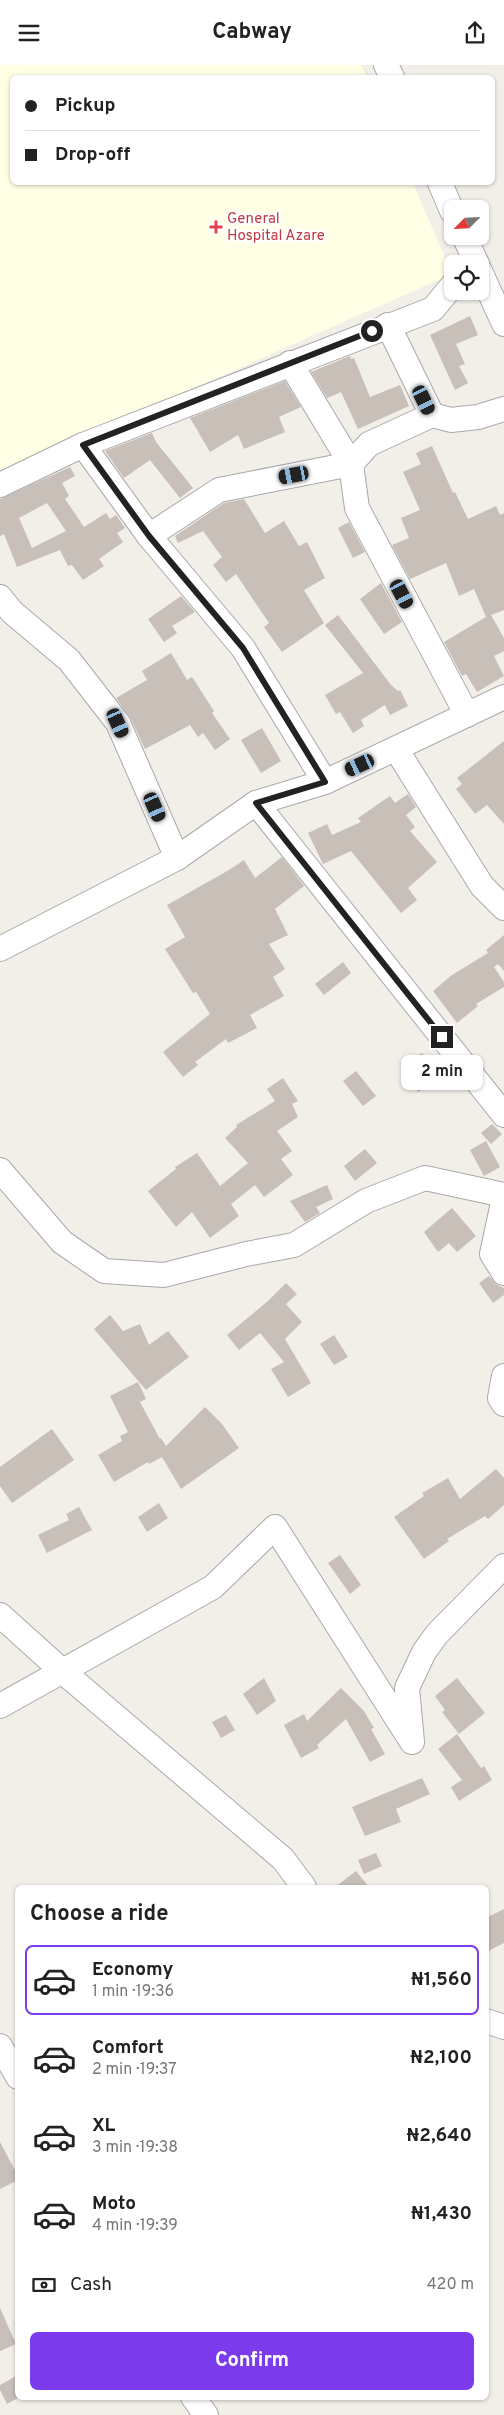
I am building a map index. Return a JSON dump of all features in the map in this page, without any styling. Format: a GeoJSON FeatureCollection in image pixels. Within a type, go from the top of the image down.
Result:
{"type":"FeatureCollection","features":[{"type":"Feature","properties":{"kind":"street"},"geometry":{"type":"LineString","coordinates":[[441,185],[447,200]]}},
{"type":"Feature","properties":{"kind":"street"},"geometry":{"type":"LineString","coordinates":[[489,294],[504,324]]}},
{"type":"Feature","properties":{"kind":"street"},"geometry":{"type":"LineString","coordinates":[[0,485],[83,445],[433,309],[444,296]]}},
{"type":"Feature","properties":{"kind":"street"},"geometry":{"type":"LineString","coordinates":[[388,325],[432,415]]}},
{"type":"Feature","properties":{"kind":"street"},"geometry":{"type":"LineString","coordinates":[[290,363],[352,464],[357,508],[467,715]]}},
{"type":"Feature","properties":{"kind":"street"},"geometry":{"type":"LineString","coordinates":[[149,536],[218,490],[352,464],[369,444],[432,415],[451,420],[478,417],[504,409]]}},
{"type":"Feature","properties":{"kind":"street"},"geometry":{"type":"LineString","coordinates":[[83,445],[149,536],[243,648],[325,782]]}},
{"type":"Feature","properties":{"kind":"street"},"geometry":{"type":"LineString","coordinates":[[0,597],[12,612],[69,660],[118,723],[177,858]]}},
{"type":"Feature","properties":{"kind":"street"},"geometry":{"type":"LineString","coordinates":[[0,949],[177,858],[256,803],[325,782],[504,697]]}},
{"type":"Feature","properties":{"kind":"street"},"geometry":{"type":"LineString","coordinates":[[396,749],[482,886],[504,908]]}},
{"type":"Feature","properties":{"kind":"street"},"geometry":{"type":"LineString","coordinates":[[256,803],[504,1115]]}},
{"type":"Feature","properties":{"kind":"street"},"geometry":{"type":"LineString","coordinates":[[0,1169],[62,1242],[104,1271],[164,1275],[246,1254],[294,1245],[366,1201],[424,1178],[504,1197],[492,1254],[504,1273]]}},
{"type":"Feature","properties":{"kind":"street"},"geometry":{"type":"LineString","coordinates":[[504,1376],[500,1398],[504,1403]]}},
{"type":"Feature","properties":{"kind":"street"},"geometry":{"type":"LineString","coordinates":[[0,1706],[61,1670],[213,1587],[275,1527],[412,1742],[407,1688],[424,1652],[437,1634],[504,1566]]}},
{"type":"Feature","properties":{"kind":"street"},"geometry":{"type":"LineString","coordinates":[[0,1615],[61,1670],[283,1859],[302,1885]]}},
{"type":"Feature","properties":{"kind":"street"},"geometry":{"type":"LineString","coordinates":[[489,2022],[504,2027]]}},
{"type":"Feature","properties":{"kind":"street"},"geometry":{"type":"LineString","coordinates":[[0,2047],[15,2072]]}},
{"type":"Feature","properties":{"kind":"street"},"geometry":{"type":"LineString","coordinates":[[194,2400],[206,2415]]}},
{"type":"Feature","properties":{"kind":"shaded area","name":"General Hospital Azare"},"geometry":{"type":"Polygon","coordinates":[[[0,65],[361,65],[366,75],[10,75],[10,185],[414,185],[444,255],[444,278],[0,474],[0,65]]]}},
{"type":"Feature","properties":{"kind":"building"},"geometry":{"type":"Polygon","coordinates":[[[470,316],[478,335],[456,344],[465,364],[459,366],[468,383],[455,390],[430,335],[470,316]]]}},
{"type":"Feature","properties":{"kind":"building"},"geometry":{"type":"Polygon","coordinates":[[[350,356],[351,359],[354,358],[370,397],[400,385],[409,406],[358,429],[341,392],[327,398],[311,372],[350,356]]]}},
{"type":"Feature","properties":{"kind":"building"},"geometry":{"type":"Polygon","coordinates":[[[285,381],[301,407],[279,417],[285,432],[244,449],[238,435],[210,452],[190,418],[285,381]]]}},
{"type":"Feature","properties":{"kind":"building"},"geometry":{"type":"Polygon","coordinates":[[[152,433],[156,442],[193,488],[180,498],[150,460],[124,478],[105,451],[152,433]]]}},
{"type":"Feature","properties":{"kind":"building"},"geometry":{"type":"Polygon","coordinates":[[[432,446],[453,493],[455,492],[468,519],[496,506],[500,515],[504,513],[504,610],[491,615],[504,638],[504,651],[494,656],[504,676],[477,692],[466,674],[462,676],[444,642],[486,617],[474,589],[459,596],[446,563],[410,579],[392,545],[409,538],[401,518],[420,510],[403,472],[421,464],[416,453],[432,446]]]}},
{"type":"Feature","properties":{"kind":"building"},"geometry":{"type":"Polygon","coordinates":[[[70,467],[75,476],[62,483],[69,496],[65,499],[84,527],[106,513],[110,519],[116,515],[125,528],[117,533],[123,542],[99,559],[104,566],[83,580],[72,565],[68,566],[60,550],[17,567],[4,534],[0,536],[0,499],[70,467]],[[47,503],[19,518],[32,548],[66,531],[47,503]]]}},
{"type":"Feature","properties":{"kind":"building"},"geometry":{"type":"Polygon","coordinates":[[[244,499],[265,533],[284,521],[299,546],[307,542],[325,578],[304,590],[324,623],[282,652],[264,627],[269,623],[236,574],[226,582],[213,565],[222,557],[203,531],[178,543],[175,536],[224,503],[244,499]]]}},
{"type":"Feature","properties":{"kind":"building"},"geometry":{"type":"Polygon","coordinates":[[[349,522],[365,552],[353,558],[338,528],[349,522]]]}},
{"type":"Feature","properties":{"kind":"building"},"geometry":{"type":"Polygon","coordinates":[[[381,583],[402,622],[384,634],[360,599],[381,583]]]}},
{"type":"Feature","properties":{"kind":"building"},"geometry":{"type":"Polygon","coordinates":[[[181,596],[195,612],[172,626],[177,633],[164,642],[148,619],[181,596]]]}},
{"type":"Feature","properties":{"kind":"building"},"geometry":{"type":"Polygon","coordinates":[[[338,615],[391,685],[398,691],[400,690],[408,706],[390,715],[385,705],[361,720],[364,726],[353,733],[340,712],[336,714],[325,695],[363,673],[325,625],[338,615]]]}},
{"type":"Feature","properties":{"kind":"building"},"geometry":{"type":"Polygon","coordinates":[[[171,653],[187,680],[192,677],[214,711],[212,713],[230,739],[215,750],[203,733],[198,737],[190,725],[145,749],[130,717],[116,698],[147,680],[142,671],[171,653]]]}},
{"type":"Feature","properties":{"kind":"building"},"geometry":{"type":"Polygon","coordinates":[[[262,728],[281,761],[261,773],[241,740],[262,728]]]}},
{"type":"Feature","properties":{"kind":"building"},"geometry":{"type":"Polygon","coordinates":[[[504,741],[504,824],[487,805],[475,814],[456,789],[462,784],[457,778],[504,741]]]}},
{"type":"Feature","properties":{"kind":"building"},"geometry":{"type":"Polygon","coordinates":[[[408,794],[416,807],[406,815],[415,827],[410,831],[437,862],[408,888],[417,900],[401,913],[351,851],[323,864],[308,833],[327,824],[332,835],[361,822],[358,818],[390,796],[395,803],[408,794]]]}},
{"type":"Feature","properties":{"kind":"building"},"geometry":{"type":"Polygon","coordinates":[[[282,857],[304,886],[275,909],[288,935],[269,944],[285,969],[273,977],[284,996],[250,1015],[257,1028],[228,1043],[226,1039],[195,1062],[198,1065],[183,1077],[163,1052],[210,1014],[196,992],[193,993],[165,949],[185,937],[167,905],[244,860],[255,878],[282,857]]]}},
{"type":"Feature","properties":{"kind":"building"},"geometry":{"type":"Polygon","coordinates":[[[504,935],[504,971],[498,964],[494,967],[504,982],[504,987],[476,1004],[478,1006],[457,1023],[433,991],[452,975],[488,953],[486,950],[504,935]]]}},
{"type":"Feature","properties":{"kind":"building"},"geometry":{"type":"Polygon","coordinates":[[[343,962],[351,973],[324,995],[315,984],[343,962]]]}},
{"type":"Feature","properties":{"kind":"building"},"geometry":{"type":"Polygon","coordinates":[[[422,1053],[439,1079],[418,1092],[401,1066],[422,1053]]]}},
{"type":"Feature","properties":{"kind":"building"},"geometry":{"type":"Polygon","coordinates":[[[356,1071],[376,1096],[363,1106],[343,1081],[356,1071]]]}},
{"type":"Feature","properties":{"kind":"building"},"geometry":{"type":"Polygon","coordinates":[[[283,1078],[298,1101],[292,1104],[298,1117],[277,1131],[292,1151],[281,1159],[293,1175],[264,1197],[255,1185],[231,1204],[239,1216],[210,1238],[192,1212],[176,1227],[148,1191],[176,1169],[175,1167],[197,1153],[220,1186],[248,1163],[225,1138],[237,1127],[236,1125],[275,1101],[267,1089],[283,1078]]]}},
{"type":"Feature","properties":{"kind":"building"},"geometry":{"type":"Polygon","coordinates":[[[492,1124],[502,1134],[491,1144],[481,1133],[492,1124]]]}},
{"type":"Feature","properties":{"kind":"building"},"geometry":{"type":"Polygon","coordinates":[[[486,1141],[500,1167],[484,1176],[470,1150],[486,1141]]]}},
{"type":"Feature","properties":{"kind":"building"},"geometry":{"type":"Polygon","coordinates":[[[365,1149],[377,1163],[355,1181],[344,1166],[365,1149]]]}},
{"type":"Feature","properties":{"kind":"building"},"geometry":{"type":"Polygon","coordinates":[[[327,1185],[333,1199],[316,1207],[320,1213],[305,1222],[290,1201],[327,1185]]]}},
{"type":"Feature","properties":{"kind":"building"},"geometry":{"type":"Polygon","coordinates":[[[452,1208],[476,1236],[457,1252],[449,1243],[438,1252],[424,1232],[452,1208]]]}},
{"type":"Feature","properties":{"kind":"building"},"geometry":{"type":"Polygon","coordinates":[[[489,1276],[497,1285],[504,1288],[504,1295],[493,1303],[479,1283],[489,1276]]]}},
{"type":"Feature","properties":{"kind":"building"},"geometry":{"type":"Polygon","coordinates":[[[286,1283],[297,1294],[286,1304],[302,1322],[285,1339],[311,1383],[288,1397],[271,1369],[284,1362],[260,1333],[239,1350],[227,1335],[268,1301],[286,1283]]]}},
{"type":"Feature","properties":{"kind":"building"},"geometry":{"type":"Polygon","coordinates":[[[110,1315],[123,1331],[140,1324],[149,1345],[168,1331],[189,1357],[146,1390],[94,1329],[110,1315]]]}},
{"type":"Feature","properties":{"kind":"building"},"geometry":{"type":"Polygon","coordinates":[[[334,1335],[348,1357],[334,1365],[320,1344],[334,1335]]]}},
{"type":"Feature","properties":{"kind":"building"},"geometry":{"type":"Polygon","coordinates":[[[138,1382],[146,1399],[140,1402],[160,1439],[166,1446],[205,1407],[222,1424],[239,1448],[181,1489],[162,1457],[149,1464],[148,1462],[114,1482],[98,1455],[122,1441],[120,1436],[128,1432],[110,1396],[138,1382]]]}},
{"type":"Feature","properties":{"kind":"building"},"geometry":{"type":"Polygon","coordinates":[[[52,1429],[74,1460],[12,1503],[0,1486],[0,1467],[52,1429]]]}},
{"type":"Feature","properties":{"kind":"building"},"geometry":{"type":"Polygon","coordinates":[[[496,1469],[504,1478],[504,1505],[488,1519],[485,1516],[447,1539],[449,1541],[424,1559],[394,1517],[424,1496],[422,1493],[448,1478],[460,1499],[496,1469]]]}},
{"type":"Feature","properties":{"kind":"building"},"geometry":{"type":"Polygon","coordinates":[[[159,1503],[168,1518],[147,1532],[138,1517],[159,1503]]]}},
{"type":"Feature","properties":{"kind":"building"},"geometry":{"type":"Polygon","coordinates":[[[79,1507],[92,1530],[47,1553],[38,1535],[69,1520],[66,1514],[79,1507]]]}},
{"type":"Feature","properties":{"kind":"building"},"geometry":{"type":"Polygon","coordinates":[[[340,1555],[361,1585],[350,1594],[328,1563],[340,1555]]]}},
{"type":"Feature","properties":{"kind":"building"},"geometry":{"type":"Polygon","coordinates":[[[264,1678],[276,1701],[257,1715],[243,1694],[264,1678]]]}},
{"type":"Feature","properties":{"kind":"building"},"geometry":{"type":"Polygon","coordinates":[[[457,1678],[485,1713],[459,1734],[442,1712],[445,1710],[435,1696],[457,1678]]]}},
{"type":"Feature","properties":{"kind":"building"},"geometry":{"type":"Polygon","coordinates":[[[341,1688],[364,1711],[374,1728],[371,1729],[385,1754],[370,1762],[346,1719],[317,1745],[319,1748],[301,1758],[284,1725],[304,1714],[307,1721],[341,1688]]]}},
{"type":"Feature","properties":{"kind":"building"},"geometry":{"type":"Polygon","coordinates":[[[226,1715],[235,1730],[221,1738],[212,1722],[226,1715]]]}},
{"type":"Feature","properties":{"kind":"building"},"geometry":{"type":"Polygon","coordinates":[[[457,1734],[481,1768],[484,1766],[492,1780],[459,1801],[451,1787],[462,1780],[438,1749],[457,1734]]]}},
{"type":"Feature","properties":{"kind":"building"},"geometry":{"type":"Polygon","coordinates":[[[422,1778],[430,1794],[396,1809],[401,1822],[365,1836],[352,1807],[422,1778]]]}},
{"type":"Feature","properties":{"kind":"building"},"geometry":{"type":"Polygon","coordinates":[[[376,1853],[382,1866],[364,1874],[358,1860],[376,1853]]]}},
{"type":"Feature","properties":{"kind":"building"},"geometry":{"type":"Polygon","coordinates":[[[356,1871],[367,1885],[338,1885],[356,1871]]]}},
{"type":"Feature","properties":{"kind":"building"},"geometry":{"type":"Polygon","coordinates":[[[504,1909],[504,1943],[489,1950],[489,1916],[504,1909]]]}},
{"type":"Feature","properties":{"kind":"building"},"geometry":{"type":"Polygon","coordinates":[[[0,2142],[15,2170],[15,2182],[0,2189],[0,2142]]]}},
{"type":"Feature","properties":{"kind":"building"},"geometry":{"type":"Polygon","coordinates":[[[0,2308],[15,2344],[0,2351],[0,2308]]]}},
{"type":"Feature","properties":{"kind":"building"},"geometry":{"type":"Polygon","coordinates":[[[15,2377],[15,2400],[7,2404],[0,2390],[0,2385],[15,2377]]]}},
{"type":"Feature","properties":{"kind":"place","name":"General Hospital Azare"},"geometry":{"type":"Point","coordinates":[216,227]}},
{"type":"Feature","properties":{"kind":"route"},"geometry":{"type":"LineString","coordinates":[[372,331],[83,445],[149,536],[243,648],[325,782],[256,803],[442,1037]]}}]}
